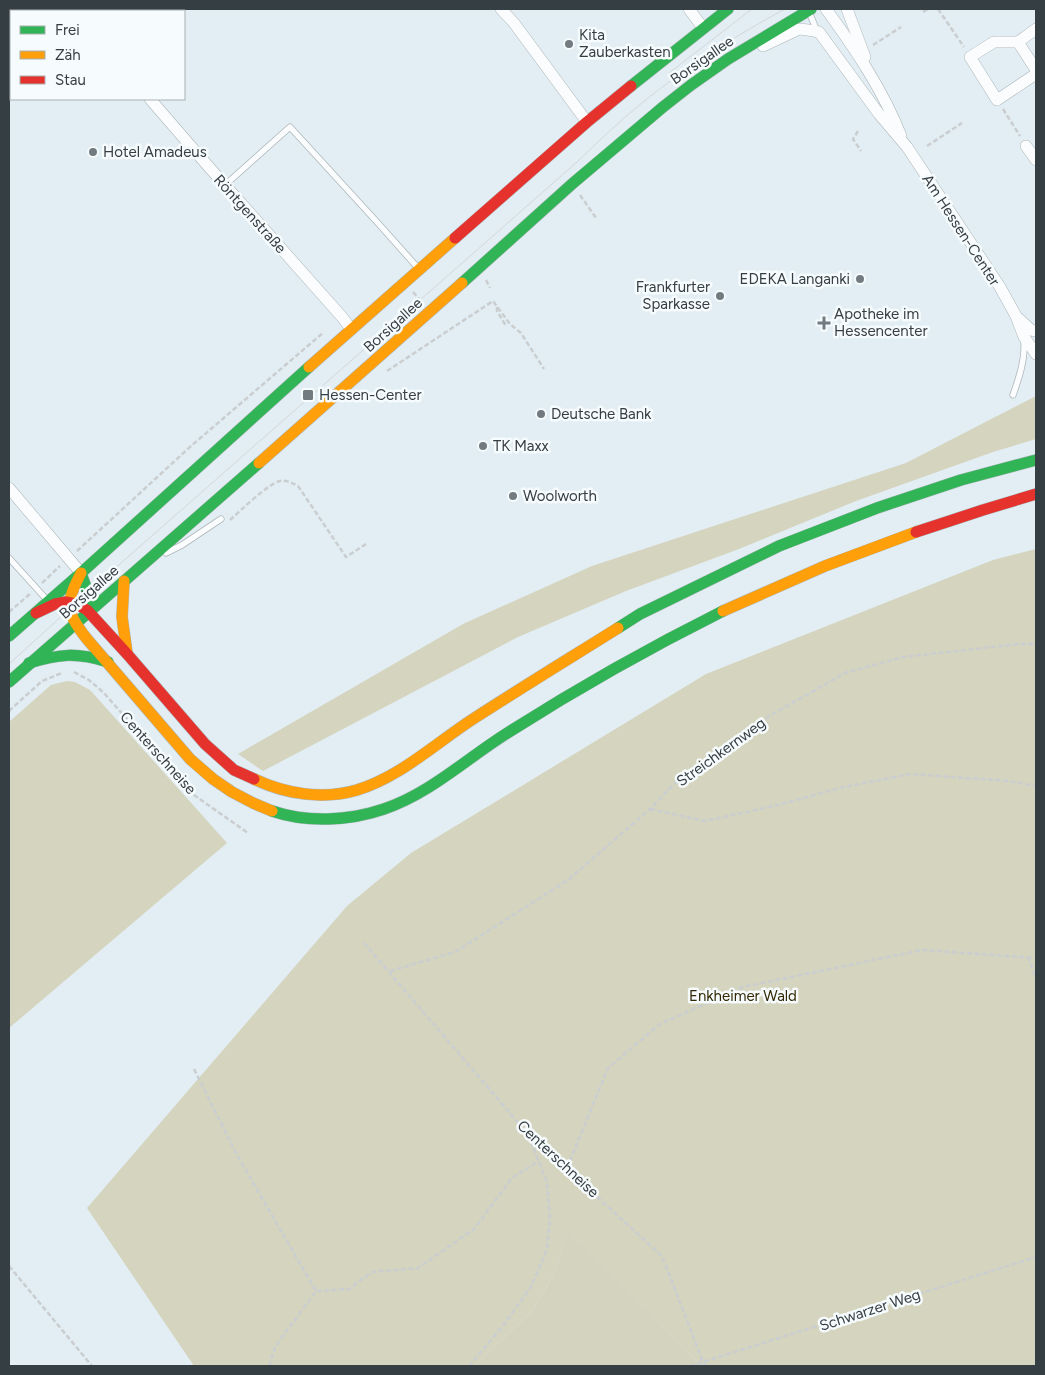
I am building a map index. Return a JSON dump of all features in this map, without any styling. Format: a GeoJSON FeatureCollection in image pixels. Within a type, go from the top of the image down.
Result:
{"type":"FeatureCollection","features":[{"type":"Feature","properties":{"kind":"main road","name":"Borsigallee"},"geometry":{"type":"LineString","coordinates":[[9,636],[351,329],[587,122],[728,9]]}},
{"type":"Feature","properties":{"kind":"main road","name":"Borsigallee"},"geometry":{"type":"LineString","coordinates":[[9,682],[319,411],[572,184],[663,107],[691,85],[753,43],[809,9]]}},
{"type":"Feature","properties":{"kind":"main road"},"geometry":{"type":"LineString","coordinates":[[36,613],[52,605],[69,602],[89,611],[209,748],[234,770],[268,786],[288,792],[320,795],[336,794],[373,784],[404,767],[472,719],[640,614],[779,546],[887,505],[961,480],[1036,460]]}},
{"type":"Feature","properties":{"kind":"main road"},"geometry":{"type":"LineString","coordinates":[[82,572],[69,602],[75,623],[194,763],[231,792],[253,804],[278,812],[325,820],[363,815],[382,810],[410,798],[538,713],[626,662],[762,592],[822,566],[902,536],[991,506],[1036,494]]}},
{"type":"Feature","properties":{"kind":"main road"},"geometry":{"type":"LineString","coordinates":[[82,572],[89,611]]}},
{"type":"Feature","properties":{"kind":"main road"},"geometry":{"type":"LineString","coordinates":[[124,580],[122,612],[127,653]]}},
{"type":"Feature","properties":{"kind":"main road"},"geometry":{"type":"LineString","coordinates":[[29,664],[64,654],[92,656],[108,662]]}},
{"type":"Feature","properties":{"kind":"street"},"geometry":{"type":"LineString","coordinates":[[502,9],[587,122]]}},
{"type":"Feature","properties":{"kind":"street"},"geometry":{"type":"LineString","coordinates":[[689,9],[703,28]]}},
{"type":"Feature","properties":{"kind":"street","name":"Am Hessen-Center"},"geometry":{"type":"LineString","coordinates":[[826,9],[873,80],[893,116],[905,145]]}},
{"type":"Feature","properties":{"kind":"street","name":"Am Hessen-Center"},"geometry":{"type":"LineString","coordinates":[[847,9],[873,80]]}},
{"type":"Feature","properties":{"kind":"street"},"geometry":{"type":"LineString","coordinates":[[691,85],[799,29],[818,32]]}},
{"type":"Feature","properties":{"kind":"street"},"geometry":{"type":"LineString","coordinates":[[1036,29],[1018,42],[994,42],[970,57],[997,100],[1036,74]]}},
{"type":"Feature","properties":{"kind":"street","name":"Am Hessen-Center"},"geometry":{"type":"LineString","coordinates":[[818,32],[878,114],[905,145],[1000,287],[1016,316],[1032,334],[1036,354]]}},
{"type":"Feature","properties":{"kind":"street"},"geometry":{"type":"LineString","coordinates":[[1018,42],[1036,70]]}},
{"type":"Feature","properties":{"kind":"street","name":"Röntgenstraße"},"geometry":{"type":"LineString","coordinates":[[151,100],[351,329]]}},
{"type":"Feature","properties":{"kind":"street"},"geometry":{"type":"LineString","coordinates":[[1026,146],[1036,160]]}},
{"type":"Feature","properties":{"kind":"street"},"geometry":{"type":"LineString","coordinates":[[9,488],[82,572]]}},
{"type":"Feature","properties":{"kind":"lane"},"geometry":{"type":"LineString","coordinates":[[809,9],[818,32]]}},
{"type":"Feature","properties":{"kind":"lane"},"geometry":{"type":"LineString","coordinates":[[225,185],[290,127],[419,270]]}},
{"type":"Feature","properties":{"kind":"lane"},"geometry":{"type":"LineString","coordinates":[[1013,395],[1021,372],[1024,354],[1032,334]]}},
{"type":"Feature","properties":{"kind":"lane"},"geometry":{"type":"LineString","coordinates":[[148,560],[182,545],[221,518]]}},
{"type":"Feature","properties":{"kind":"lane"},"geometry":{"type":"LineString","coordinates":[[9,558],[48,602]]}},
{"type":"Feature","properties":{"kind":"path"},"geometry":{"type":"LineString","coordinates":[[923,12],[928,9]]}},
{"type":"Feature","properties":{"kind":"path"},"geometry":{"type":"LineString","coordinates":[[938,9],[970,57]]}},
{"type":"Feature","properties":{"kind":"path"},"geometry":{"type":"LineString","coordinates":[[872,45],[901,26]]}},
{"type":"Feature","properties":{"kind":"path"},"geometry":{"type":"LineString","coordinates":[[997,100],[1026,146]]}},
{"type":"Feature","properties":{"kind":"path"},"geometry":{"type":"LineString","coordinates":[[927,146],[962,123]]}},
{"type":"Feature","properties":{"kind":"path"},"geometry":{"type":"LineString","coordinates":[[858,131],[853,138],[861,151]]}},
{"type":"Feature","properties":{"kind":"path"},"geometry":{"type":"LineString","coordinates":[[578,191],[596,218]]}},
{"type":"Feature","properties":{"kind":"path"},"geometry":{"type":"LineString","coordinates":[[484,277],[490,288]]}},
{"type":"Feature","properties":{"kind":"path"},"geometry":{"type":"LineString","coordinates":[[412,290],[424,304]]}},
{"type":"Feature","properties":{"kind":"path"},"geometry":{"type":"LineString","coordinates":[[396,365],[493,301],[510,324],[521,334],[544,369]]}},
{"type":"Feature","properties":{"kind":"path"},"geometry":{"type":"LineString","coordinates":[[498,307],[497,311],[506,326]]}},
{"type":"Feature","properties":{"kind":"path"},"geometry":{"type":"LineString","coordinates":[[230,520],[270,486],[281,480],[290,481],[298,486],[346,557],[366,544]]}},
{"type":"Feature","properties":{"kind":"path","name":"Streichkernweg"},"geometry":{"type":"LineString","coordinates":[[390,972],[455,952],[568,880],[650,809],[678,780],[771,715],[845,673],[903,657],[1019,644],[1036,644]]}},
{"type":"Feature","properties":{"kind":"path","name":"Centerschneise"},"geometry":{"type":"LineString","coordinates":[[71,670],[89,680],[104,692],[194,795],[248,833]]}},
{"type":"Feature","properties":{"kind":"path"},"geometry":{"type":"LineString","coordinates":[[9,711],[42,681],[64,673]]}},
{"type":"Feature","properties":{"kind":"path"},"geometry":{"type":"LineString","coordinates":[[650,809],[705,821],[778,805],[844,787],[910,774],[1009,781],[1036,786]]}},
{"type":"Feature","properties":{"kind":"path","name":"Centerschneise"},"geometry":{"type":"LineString","coordinates":[[364,943],[527,1133],[662,1256],[706,1366]]}},
{"type":"Feature","properties":{"kind":"path"},"geometry":{"type":"LineString","coordinates":[[567,1168],[608,1068],[660,1024],[743,987],[922,950],[1036,958]]}},
{"type":"Feature","properties":{"kind":"path"},"geometry":{"type":"LineString","coordinates":[[1028,958],[1036,978]]}},
{"type":"Feature","properties":{"kind":"path"},"geometry":{"type":"LineString","coordinates":[[194,1069],[237,1155],[316,1291]]}},
{"type":"Feature","properties":{"kind":"path"},"geometry":{"type":"LineString","coordinates":[[469,1366],[502,1327],[530,1287],[547,1249],[550,1219],[547,1182],[527,1133]]}},
{"type":"Feature","properties":{"kind":"path"},"geometry":{"type":"LineString","coordinates":[[316,1291],[349,1289],[372,1272],[418,1268],[474,1229],[512,1178],[539,1161]]}},
{"type":"Feature","properties":{"kind":"path","name":"Schwarzer Weg"},"geometry":{"type":"LineString","coordinates":[[690,1366],[1036,1257]]}},
{"type":"Feature","properties":{"kind":"path"},"geometry":{"type":"LineString","coordinates":[[9,1266],[92,1366]]}},
{"type":"Feature","properties":{"kind":"path"},"geometry":{"type":"LineString","coordinates":[[269,1366],[275,1347],[316,1291]]}},
{"type":"Feature","properties":{"kind":"green space"},"geometry":{"type":"Polygon","coordinates":[[[1036,396],[1036,439],[993,452],[856,501],[739,549],[626,591],[518,637],[263,771],[238,754],[463,624],[592,566],[906,463],[1036,396]]]}},
{"type":"Feature","properties":{"kind":"green space","name":"Enkheimer Wald"},"geometry":{"type":"Polygon","coordinates":[[[1036,549],[1036,1366],[701,1366],[568,1232],[553,1276],[531,1312],[475,1366],[194,1366],[87,1208],[347,906],[411,853],[706,674],[993,560],[1036,549]]]}},
{"type":"Feature","properties":{"kind":"green space"},"geometry":{"type":"Polygon","coordinates":[[[67,681],[75,682],[90,690],[227,843],[9,1028],[9,722],[51,685],[67,681]]]}},
{"type":"Feature","properties":{"kind":"green space"},"geometry":{"type":"Polygon","coordinates":[[[568,1231],[701,1366],[475,1366],[531,1312],[553,1276],[568,1231]]]}},
{"type":"Feature","properties":{"kind":"tram line"},"geometry":{"type":"LineString","coordinates":[[669,73],[752,9]]}},
{"type":"Feature","properties":{"kind":"tram line"},"geometry":{"type":"LineString","coordinates":[[9,664],[87,593],[577,162],[633,110],[711,53],[785,9]]}},
{"type":"Feature","properties":{"kind":"traffic: fast"},"geometry":{"type":"LineString","coordinates":[[631,86],[728,9]]}},
{"type":"Feature","properties":{"kind":"traffic: fast"},"geometry":{"type":"LineString","coordinates":[[462,283],[572,184],[691,85],[728,59],[811,9]]}},
{"type":"Feature","properties":{"kind":"traffic: fast"},"geometry":{"type":"LineString","coordinates":[[9,636],[309,367]]}},
{"type":"Feature","properties":{"kind":"traffic: fast"},"geometry":{"type":"LineString","coordinates":[[618,628],[640,614],[779,546],[877,508],[961,480],[1036,460]]}},
{"type":"Feature","properties":{"kind":"traffic: fast"},"geometry":{"type":"LineString","coordinates":[[9,682],[259,463]]}},
{"type":"Feature","properties":{"kind":"traffic: fast"},"geometry":{"type":"LineString","coordinates":[[81,573],[86,587],[89,611]]}},
{"type":"Feature","properties":{"kind":"traffic: fast"},"geometry":{"type":"LineString","coordinates":[[272,811],[285,815],[328,819],[371,813],[401,802],[433,784],[493,742],[561,700],[668,639],[723,611]]}},
{"type":"Feature","properties":{"kind":"traffic: fast"},"geometry":{"type":"LineString","coordinates":[[29,663],[68,655],[108,662]]}},
{"type":"Feature","properties":{"kind":"traffic: slow"},"geometry":{"type":"LineString","coordinates":[[309,367],[455,238]]}},
{"type":"Feature","properties":{"kind":"traffic: slow"},"geometry":{"type":"LineString","coordinates":[[259,463],[462,283]]}},
{"type":"Feature","properties":{"kind":"traffic: slow"},"geometry":{"type":"LineString","coordinates":[[723,611],[825,566],[916,532]]}},
{"type":"Feature","properties":{"kind":"traffic: slow"},"geometry":{"type":"LineString","coordinates":[[81,573],[72,592],[70,607],[71,614],[87,639],[190,759],[213,779],[232,792],[272,811]]}},
{"type":"Feature","properties":{"kind":"traffic: slow"},"geometry":{"type":"LineString","coordinates":[[124,581],[122,617],[127,653]]}},
{"type":"Feature","properties":{"kind":"traffic: slow"},"geometry":{"type":"LineString","coordinates":[[254,779],[291,792],[318,795],[344,793],[373,784],[403,768],[473,719],[618,628]]}},
{"type":"Feature","properties":{"kind":"traffic: jam"},"geometry":{"type":"LineString","coordinates":[[455,238],[587,122],[631,86]]}},
{"type":"Feature","properties":{"kind":"traffic: jam"},"geometry":{"type":"LineString","coordinates":[[916,532],[1036,494]]}},
{"type":"Feature","properties":{"kind":"traffic: jam"},"geometry":{"type":"LineString","coordinates":[[36,613],[55,604],[66,602],[76,604],[87,610],[205,744],[234,770],[254,779]]}},
{"type":"Feature","properties":{"kind":"place","name":"Kita Zauberkasten"},"geometry":{"type":"Point","coordinates":[569,44]}},
{"type":"Feature","properties":{"kind":"place","name":"Hotel Amadeus"},"geometry":{"type":"Point","coordinates":[93,152]}},
{"type":"Feature","properties":{"kind":"place","name":"EDEKA Langanki"},"geometry":{"type":"Point","coordinates":[860,279]}},
{"type":"Feature","properties":{"kind":"place","name":"Frankfurter Sparkasse"},"geometry":{"type":"Point","coordinates":[720,296]}},
{"type":"Feature","properties":{"kind":"place","name":"Apotheke im Hessencenter"},"geometry":{"type":"Point","coordinates":[824,323]}},
{"type":"Feature","properties":{"kind":"place","name":"Hessen-Center"},"geometry":{"type":"Point","coordinates":[308,395]}},
{"type":"Feature","properties":{"kind":"place","name":"Deutsche Bank"},"geometry":{"type":"Point","coordinates":[541,414]}},
{"type":"Feature","properties":{"kind":"place","name":"TK Maxx"},"geometry":{"type":"Point","coordinates":[483,446]}},
{"type":"Feature","properties":{"kind":"place","name":"Woolworth"},"geometry":{"type":"Point","coordinates":[513,496]}}]}
